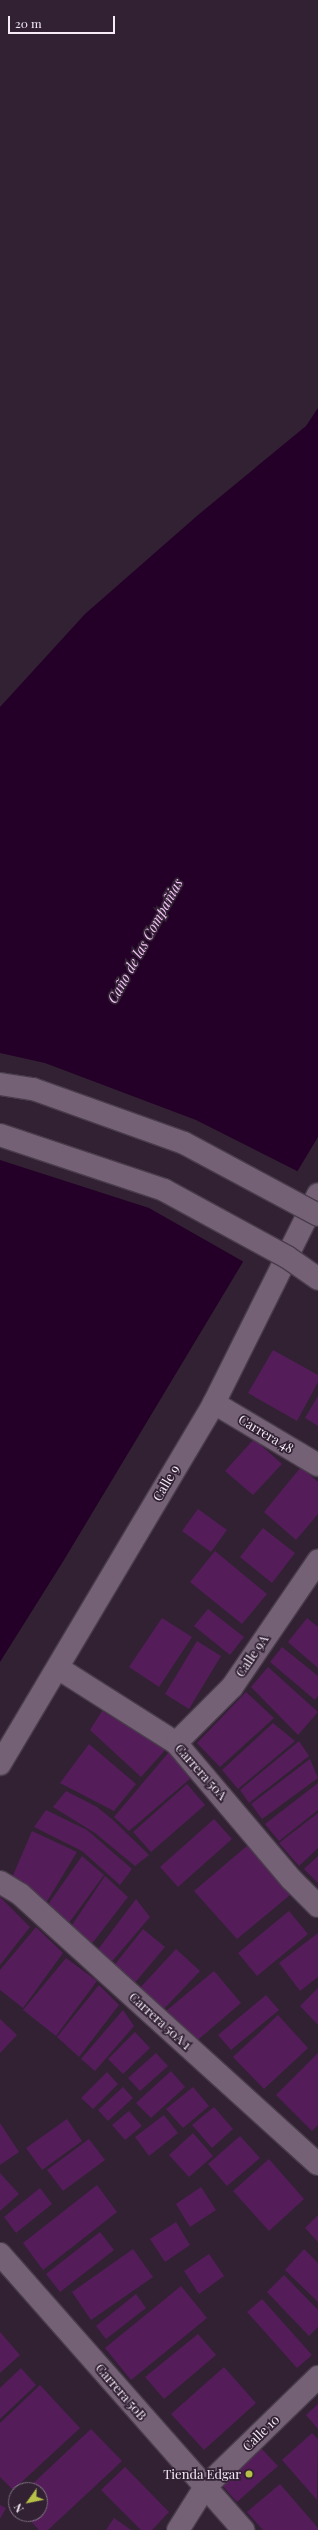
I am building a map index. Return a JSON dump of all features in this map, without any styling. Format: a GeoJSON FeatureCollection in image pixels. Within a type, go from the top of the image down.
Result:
{"type":"FeatureCollection","features":[{"type":"Feature","properties":{"kind":"street"},"geometry":{"type":"LineString","coordinates":[[0,1084],[33,1089],[184,1143],[318,1215]]}},
{"type":"Feature","properties":{"kind":"street"},"geometry":{"type":"LineString","coordinates":[[0,1135],[164,1190],[287,1258],[318,1279]]}},
{"type":"Feature","properties":{"kind":"street","name":"Calle 9"},"geometry":{"type":"LineString","coordinates":[[0,1764],[214,1403],[318,1194]]}},
{"type":"Feature","properties":{"kind":"street","name":"Carrera 48"},"geometry":{"type":"LineString","coordinates":[[214,1403],[318,1465]]}},
{"type":"Feature","properties":{"kind":"street","name":"Calle 9A"},"geometry":{"type":"LineString","coordinates":[[176,1743],[232,1687],[318,1561]]}},
{"type":"Feature","properties":{"kind":"street","name":"Carrera 50A"},"geometry":{"type":"LineString","coordinates":[[58,1668],[176,1743],[291,1879],[318,1906]]}},
{"type":"Feature","properties":{"kind":"street","name":"Carrera 50A 1"},"geometry":{"type":"LineString","coordinates":[[0,1882],[20,1894],[318,2164]]}},
{"type":"Feature","properties":{"kind":"street","name":"Carrera 50B"},"geometry":{"type":"LineString","coordinates":[[0,2254],[243,2530]]}},
{"type":"Feature","properties":{"kind":"street","name":"Calle 10"},"geometry":{"type":"LineString","coordinates":[[178,2530],[205,2487],[318,2377]]}},
{"type":"Feature","properties":{"kind":"water","name":"Caño de las Compañias"},"geometry":{"type":"Polygon","coordinates":[[[318,408],[318,1137],[64,1560],[0,1662],[0,707],[85,614],[198,515],[306,426],[318,408]]]}},
{"type":"Feature","properties":{"kind":"pier"},"geometry":{"type":"Polygon","coordinates":[[[0,1053],[45,1063],[196,1120],[299,1172],[244,1262],[149,1208],[0,1160],[0,1053]]]}},
{"type":"Feature","properties":{"kind":"building"},"geometry":{"type":"Polygon","coordinates":[[[273,1350],[318,1375],[318,1382],[297,1421],[248,1393],[273,1350]]]}},
{"type":"Feature","properties":{"kind":"building"},"geometry":{"type":"Polygon","coordinates":[[[318,1396],[318,1426],[305,1418],[318,1396]]]}},
{"type":"Feature","properties":{"kind":"building"},"geometry":{"type":"Polygon","coordinates":[[[254,1439],[282,1464],[253,1495],[225,1471],[254,1439]]]}},
{"type":"Feature","properties":{"kind":"building"},"geometry":{"type":"Polygon","coordinates":[[[301,1467],[318,1482],[318,1514],[296,1540],[264,1512],[301,1467]]]}},
{"type":"Feature","properties":{"kind":"building"},"geometry":{"type":"Polygon","coordinates":[[[198,1509],[227,1530],[211,1552],[182,1531],[198,1509]]]}},
{"type":"Feature","properties":{"kind":"building"},"geometry":{"type":"Polygon","coordinates":[[[263,1528],[295,1553],[272,1583],[240,1557],[263,1528]]]}},
{"type":"Feature","properties":{"kind":"building"},"geometry":{"type":"Polygon","coordinates":[[[215,1551],[267,1594],[242,1624],[190,1582],[215,1551]]]}},
{"type":"Feature","properties":{"kind":"building"},"geometry":{"type":"Polygon","coordinates":[[[208,1609],[244,1637],[230,1655],[194,1626],[208,1609]]]}},
{"type":"Feature","properties":{"kind":"building"},"geometry":{"type":"Polygon","coordinates":[[[162,1618],[192,1637],[159,1687],[129,1667],[162,1618]]]}},
{"type":"Feature","properties":{"kind":"building"},"geometry":{"type":"Polygon","coordinates":[[[307,1618],[318,1627],[318,1668],[288,1642],[307,1618]]]}},
{"type":"Feature","properties":{"kind":"building"},"geometry":{"type":"Polygon","coordinates":[[[197,1641],[221,1656],[189,1709],[165,1694],[197,1641]]]}},
{"type":"Feature","properties":{"kind":"building"},"geometry":{"type":"Polygon","coordinates":[[[282,1647],[318,1676],[318,1696],[315,1700],[270,1662],[282,1647]]]}},
{"type":"Feature","properties":{"kind":"building"},"geometry":{"type":"Polygon","coordinates":[[[268,1667],[318,1712],[298,1735],[251,1687],[268,1667]]]}},
{"type":"Feature","properties":{"kind":"building"},"geometry":{"type":"Polygon","coordinates":[[[246,1692],[274,1718],[220,1767],[197,1743],[246,1692]]]}},
{"type":"Feature","properties":{"kind":"building"},"geometry":{"type":"Polygon","coordinates":[[[102,1711],[166,1749],[141,1777],[90,1730],[102,1711]]]}},
{"type":"Feature","properties":{"kind":"building"},"geometry":{"type":"Polygon","coordinates":[[[273,1723],[295,1741],[238,1789],[222,1770],[273,1723]]]}},
{"type":"Feature","properties":{"kind":"building"},"geometry":{"type":"Polygon","coordinates":[[[299,1741],[309,1756],[249,1803],[240,1790],[299,1741]]]}},
{"type":"Feature","properties":{"kind":"building"},"geometry":{"type":"Polygon","coordinates":[[[89,1744],[136,1784],[114,1811],[60,1783],[89,1744]]]}},
{"type":"Feature","properties":{"kind":"building"},"geometry":{"type":"Polygon","coordinates":[[[169,1752],[192,1777],[129,1831],[114,1817],[169,1752]]]}},
{"type":"Feature","properties":{"kind":"building"},"geometry":{"type":"Polygon","coordinates":[[[310,1759],[318,1778],[262,1819],[251,1804],[310,1759]]]}},
{"type":"Feature","properties":{"kind":"building"},"geometry":{"type":"Polygon","coordinates":[[[318,1783],[318,1810],[279,1841],[265,1824],[318,1783]]]}},
{"type":"Feature","properties":{"kind":"building"},"geometry":{"type":"Polygon","coordinates":[[[187,1784],[205,1805],[151,1852],[133,1832],[187,1784]]]}},
{"type":"Feature","properties":{"kind":"building"},"geometry":{"type":"Polygon","coordinates":[[[66,1791],[97,1807],[113,1820],[149,1855],[135,1866],[95,1833],[53,1807],[66,1791]]]}},
{"type":"Feature","properties":{"kind":"building"},"geometry":{"type":"Polygon","coordinates":[[[46,1810],[87,1830],[132,1869],[120,1885],[82,1851],[34,1827],[46,1810]]]}},
{"type":"Feature","properties":{"kind":"building"},"geometry":{"type":"Polygon","coordinates":[[[318,1813],[318,1848],[299,1866],[279,1843],[318,1813]]]}},
{"type":"Feature","properties":{"kind":"building"},"geometry":{"type":"Polygon","coordinates":[[[214,1819],[232,1839],[178,1887],[160,1867],[214,1819]]]}},
{"type":"Feature","properties":{"kind":"building"},"geometry":{"type":"Polygon","coordinates":[[[32,1831],[77,1852],[43,1908],[11,1880],[32,1831]]]}},
{"type":"Feature","properties":{"kind":"building"},"geometry":{"type":"Polygon","coordinates":[[[248,1845],[290,1895],[237,1939],[194,1891],[248,1845]]]}},
{"type":"Feature","properties":{"kind":"building"},"geometry":{"type":"Polygon","coordinates":[[[82,1856],[104,1875],[66,1927],[45,1909],[82,1856]]]}},
{"type":"Feature","properties":{"kind":"building"},"geometry":{"type":"Polygon","coordinates":[[[318,1856],[318,1883],[304,1869],[318,1856]]]}},
{"type":"Feature","properties":{"kind":"building"},"geometry":{"type":"Polygon","coordinates":[[[105,1876],[128,1897],[87,1950],[68,1931],[105,1876]]]}},
{"type":"Feature","properties":{"kind":"building"},"geometry":{"type":"Polygon","coordinates":[[[0,1897],[30,1927],[0,1965],[0,1897]]]}},
{"type":"Feature","properties":{"kind":"building"},"geometry":{"type":"Polygon","coordinates":[[[136,1899],[150,1917],[108,1966],[93,1956],[136,1899]]]}},
{"type":"Feature","properties":{"kind":"building"},"geometry":{"type":"Polygon","coordinates":[[[289,1911],[308,1934],[257,1976],[238,1953],[289,1911]]]}},
{"type":"Feature","properties":{"kind":"building"},"geometry":{"type":"Polygon","coordinates":[[[36,1927],[63,1953],[23,2008],[0,1990],[0,1970],[36,1927]]]}},
{"type":"Feature","properties":{"kind":"building"},"geometry":{"type":"Polygon","coordinates":[[[143,1929],[165,1947],[133,1985],[112,1968],[143,1929]]]}},
{"type":"Feature","properties":{"kind":"building"},"geometry":{"type":"Polygon","coordinates":[[[318,1933],[318,1977],[300,1991],[279,1963],[318,1933]]]}},
{"type":"Feature","properties":{"kind":"building"},"geometry":{"type":"Polygon","coordinates":[[[176,1949],[200,1971],[161,2012],[138,1990],[176,1949]]]}},
{"type":"Feature","properties":{"kind":"building"},"geometry":{"type":"Polygon","coordinates":[[[66,1958],[97,1981],[56,2036],[23,2010],[66,1958]]]}},
{"type":"Feature","properties":{"kind":"building"},"geometry":{"type":"Polygon","coordinates":[[[214,1971],[241,2003],[193,2044],[166,2011],[214,1971]]]}},
{"type":"Feature","properties":{"kind":"building"},"geometry":{"type":"Polygon","coordinates":[[[99,1985],[119,2005],[79,2057],[57,2037],[99,1985]]]}},
{"type":"Feature","properties":{"kind":"building"},"geometry":{"type":"Polygon","coordinates":[[[318,1988],[318,2025],[300,2006],[318,1988]]]}},
{"type":"Feature","properties":{"kind":"building"},"geometry":{"type":"Polygon","coordinates":[[[266,1995],[279,2010],[231,2050],[218,2035],[266,1995]]]}},
{"type":"Feature","properties":{"kind":"building"},"geometry":{"type":"Polygon","coordinates":[[[123,2010],[134,2026],[95,2071],[81,2059],[123,2010]]]}},
{"type":"Feature","properties":{"kind":"building"},"geometry":{"type":"Polygon","coordinates":[[[278,2015],[308,2048],[264,2089],[233,2057],[278,2015]]]}},
{"type":"Feature","properties":{"kind":"building"},"geometry":{"type":"Polygon","coordinates":[[[0,2019],[17,2035],[0,2053],[0,2019]]]}},
{"type":"Feature","properties":{"kind":"building"},"geometry":{"type":"Polygon","coordinates":[[[135,2032],[150,2048],[123,2074],[108,2059],[135,2032]]]}},
{"type":"Feature","properties":{"kind":"building"},"geometry":{"type":"Polygon","coordinates":[[[156,2053],[168,2066],[140,2091],[128,2078],[156,2053]]]}},
{"type":"Feature","properties":{"kind":"building"},"geometry":{"type":"Polygon","coordinates":[[[318,2053],[318,2125],[312,2131],[276,2095],[318,2053]]]}},
{"type":"Feature","properties":{"kind":"building"},"geometry":{"type":"Polygon","coordinates":[[[171,2071],[185,2087],[151,2118],[136,2103],[171,2071]]]}},
{"type":"Feature","properties":{"kind":"building"},"geometry":{"type":"Polygon","coordinates":[[[107,2072],[118,2084],[93,2109],[81,2098],[107,2072]]]}},
{"type":"Feature","properties":{"kind":"building"},"geometry":{"type":"Polygon","coordinates":[[[123,2087],[133,2098],[108,2121],[98,2110],[123,2087]]]}},
{"type":"Feature","properties":{"kind":"building"},"geometry":{"type":"Polygon","coordinates":[[[193,2087],[209,2106],[183,2128],[166,2109],[193,2087]]]}},
{"type":"Feature","properties":{"kind":"building"},"geometry":{"type":"Polygon","coordinates":[[[214,2107],[233,2129],[212,2148],[192,2125],[214,2107]]]}},
{"type":"Feature","properties":{"kind":"building"},"geometry":{"type":"Polygon","coordinates":[[[129,2111],[142,2126],[125,2140],[112,2125],[129,2111]]]}},
{"type":"Feature","properties":{"kind":"building"},"geometry":{"type":"Polygon","coordinates":[[[164,2115],[178,2133],[149,2156],[135,2137],[164,2115]]]}},
{"type":"Feature","properties":{"kind":"building"},"geometry":{"type":"Polygon","coordinates":[[[67,2119],[82,2141],[42,2170],[26,2148],[67,2119]]]}},
{"type":"Feature","properties":{"kind":"building"},"geometry":{"type":"Polygon","coordinates":[[[0,2123],[19,2152],[0,2165],[0,2123]]]}},
{"type":"Feature","properties":{"kind":"building"},"geometry":{"type":"Polygon","coordinates":[[[193,2133],[213,2156],[189,2177],[169,2155],[193,2133]]]}},
{"type":"Feature","properties":{"kind":"building"},"geometry":{"type":"Polygon","coordinates":[[[240,2136],[260,2158],[227,2186],[208,2164],[240,2136]]]}},
{"type":"Feature","properties":{"kind":"building"},"geometry":{"type":"Polygon","coordinates":[[[89,2139],[105,2160],[63,2191],[47,2170],[89,2139]]]}},
{"type":"Feature","properties":{"kind":"building"},"geometry":{"type":"Polygon","coordinates":[[[269,2159],[304,2199],[269,2231],[233,2191],[269,2159]]]}},
{"type":"Feature","properties":{"kind":"building"},"geometry":{"type":"Polygon","coordinates":[[[0,2173],[19,2194],[0,2211],[0,2173]]]}},
{"type":"Feature","properties":{"kind":"building"},"geometry":{"type":"Polygon","coordinates":[[[97,2185],[117,2212],[43,2270],[23,2243],[97,2185]]]}},
{"type":"Feature","properties":{"kind":"building"},"geometry":{"type":"Polygon","coordinates":[[[201,2187],[216,2210],[190,2227],[176,2204],[201,2187]]]}},
{"type":"Feature","properties":{"kind":"building"},"geometry":{"type":"Polygon","coordinates":[[[40,2188],[52,2204],[16,2233],[4,2217],[40,2188]]]}},
{"type":"Feature","properties":{"kind":"building"},"geometry":{"type":"Polygon","coordinates":[[[318,2215],[318,2242],[305,2228],[318,2215]]]}},
{"type":"Feature","properties":{"kind":"building"},"geometry":{"type":"Polygon","coordinates":[[[176,2222],[190,2245],[165,2262],[150,2239],[176,2222]]]}},
{"type":"Feature","properties":{"kind":"building"},"geometry":{"type":"Polygon","coordinates":[[[100,2232],[114,2250],[60,2292],[46,2274],[100,2232]]]}},
{"type":"Feature","properties":{"kind":"building"},"geometry":{"type":"Polygon","coordinates":[[[133,2249],[153,2277],[91,2320],[72,2292],[133,2249]]]}},
{"type":"Feature","properties":{"kind":"building"},"geometry":{"type":"Polygon","coordinates":[[[304,2249],[318,2263],[318,2302],[285,2270],[304,2249]]]}},
{"type":"Feature","properties":{"kind":"building"},"geometry":{"type":"Polygon","coordinates":[[[209,2254],[224,2276],[199,2294],[184,2271],[209,2254]]]}},
{"type":"Feature","properties":{"kind":"building"},"geometry":{"type":"Polygon","coordinates":[[[284,2275],[318,2310],[318,2327],[309,2336],[267,2292],[284,2275]]]}},
{"type":"Feature","properties":{"kind":"building"},"geometry":{"type":"Polygon","coordinates":[[[181,2286],[207,2318],[131,2380],[105,2348],[181,2286]]]}},
{"type":"Feature","properties":{"kind":"building"},"geometry":{"type":"Polygon","coordinates":[[[136,2294],[146,2308],[106,2339],[96,2326],[136,2294]]]}},
{"type":"Feature","properties":{"kind":"building"},"geometry":{"type":"Polygon","coordinates":[[[262,2299],[312,2355],[297,2368],[247,2312],[262,2299]]]}},
{"type":"Feature","properties":{"kind":"building"},"geometry":{"type":"Polygon","coordinates":[[[0,2332],[20,2355],[0,2373],[0,2332]]]}},
{"type":"Feature","properties":{"kind":"building"},"geometry":{"type":"Polygon","coordinates":[[[198,2334],[216,2355],[164,2399],[145,2377],[198,2334]]]}},
{"type":"Feature","properties":{"kind":"building"},"geometry":{"type":"Polygon","coordinates":[[[224,2367],[256,2403],[204,2450],[171,2414],[224,2367]]]}},
{"type":"Feature","properties":{"kind":"building"},"geometry":{"type":"Polygon","coordinates":[[[21,2368],[36,2385],[0,2419],[0,2388],[21,2368]]]}},
{"type":"Feature","properties":{"kind":"building"},"geometry":{"type":"Polygon","coordinates":[[[40,2385],[80,2428],[22,2482],[8,2482],[8,2485],[0,2477],[0,2423],[40,2385]]]}},
{"type":"Feature","properties":{"kind":"building"},"geometry":{"type":"Polygon","coordinates":[[[318,2404],[318,2429],[306,2415],[318,2404]]]}},
{"type":"Feature","properties":{"kind":"building"},"geometry":{"type":"Polygon","coordinates":[[[91,2429],[122,2461],[48,2530],[39,2530],[32,2522],[48,2522],[48,2482],[35,2482],[91,2429]]]}},
{"type":"Feature","properties":{"kind":"building"},"geometry":{"type":"Polygon","coordinates":[[[312,2433],[318,2439],[317,2500],[282,2460],[312,2433]]]}},
{"type":"Feature","properties":{"kind":"building","name":"Tienda Edgar"},"geometry":{"type":"Polygon","coordinates":[[[260,2447],[278,2466],[237,2502],[220,2483],[260,2447]]]}},
{"type":"Feature","properties":{"kind":"building"},"geometry":{"type":"Polygon","coordinates":[[[125,2467],[169,2512],[152,2530],[141,2530],[101,2490],[125,2467]]]}},
{"type":"Feature","properties":{"kind":"building"},"geometry":{"type":"Polygon","coordinates":[[[280,2484],[318,2528],[318,2530],[263,2530],[247,2512],[280,2484]]]}},
{"type":"Feature","properties":{"kind":"building"},"geometry":{"type":"Polygon","coordinates":[[[0,2505],[6,2508],[0,2519],[0,2505]]]}},
{"type":"Feature","properties":{"kind":"building"},"geometry":{"type":"Polygon","coordinates":[[[114,2518],[131,2530],[106,2530],[114,2518]]]}},
{"type":"Feature","properties":{"kind":"place","name":"Tienda Edgar"},"geometry":{"type":"Point","coordinates":[249,2474]}}]}
